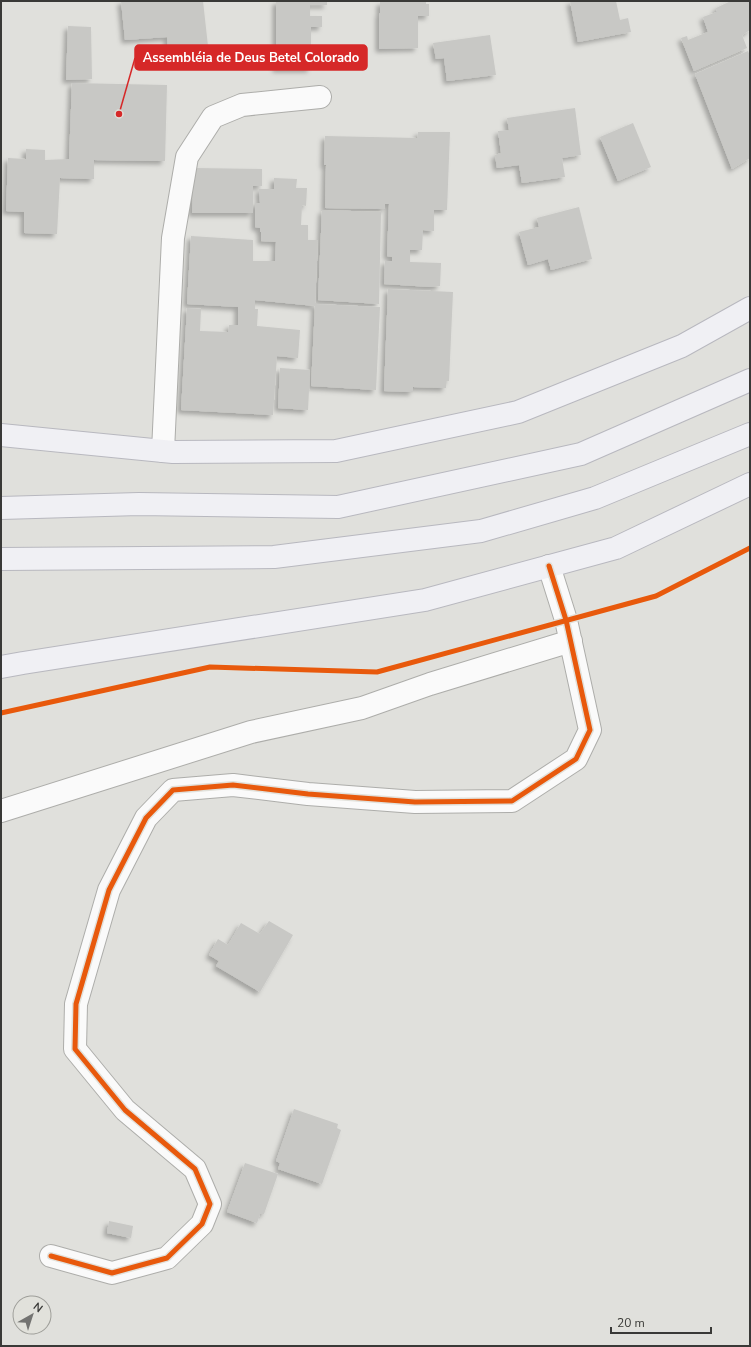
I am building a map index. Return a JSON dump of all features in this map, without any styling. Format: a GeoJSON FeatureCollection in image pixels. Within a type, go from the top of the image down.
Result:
{"type":"FeatureCollection","features":[{"type":"Feature","properties":{"kind":"main road"},"geometry":{"type":"LineString","coordinates":[[1,434],[162,451],[336,451],[518,412],[682,346],[750,308]]}},
{"type":"Feature","properties":{"kind":"main road"},"geometry":{"type":"LineString","coordinates":[[1,508],[139,504],[338,507],[581,454],[750,380]]}},
{"type":"Feature","properties":{"kind":"main road"},"geometry":{"type":"LineString","coordinates":[[1,559],[274,557],[481,531],[595,498],[750,434]]}},
{"type":"Feature","properties":{"kind":"main road"},"geometry":{"type":"LineString","coordinates":[[1,667],[425,600],[616,548],[750,484]]}},
{"type":"Feature","properties":{"kind":"street"},"geometry":{"type":"LineString","coordinates":[[162,451],[172,238],[187,157],[213,117],[242,105],[320,97]]}},
{"type":"Feature","properties":{"kind":"street"},"geometry":{"type":"LineString","coordinates":[[52,1256],[112,1273],[167,1258],[202,1224],[210,1204],[195,1169],[125,1110],[75,1048],[76,1004],[109,890],[146,818],[173,790],[233,785],[308,794],[415,802],[512,801],[576,759],[590,730],[566,620],[548,566]]}},
{"type":"Feature","properties":{"kind":"street"},"geometry":{"type":"LineString","coordinates":[[1,811],[251,732],[362,708],[430,684],[571,641]]}},
{"type":"Feature","properties":{"kind":"building"},"geometry":{"type":"Polygon","coordinates":[[[121,1],[203,1],[208,46],[168,50],[167,37],[125,40],[121,1]]]}},
{"type":"Feature","properties":{"kind":"building"},"geometry":{"type":"Polygon","coordinates":[[[276,1],[327,1],[327,5],[310,5],[310,16],[322,16],[322,27],[311,27],[311,69],[276,69],[276,1]]]}},
{"type":"Feature","properties":{"kind":"building"},"geometry":{"type":"Polygon","coordinates":[[[426,1],[426,4],[429,4],[429,16],[418,16],[418,48],[379,49],[380,2],[426,1]]]}},
{"type":"Feature","properties":{"kind":"building"},"geometry":{"type":"Polygon","coordinates":[[[570,1],[616,1],[620,20],[628,18],[631,32],[578,42],[570,1]]]}},
{"type":"Feature","properties":{"kind":"building"},"geometry":{"type":"Polygon","coordinates":[[[729,1],[750,1],[750,30],[742,35],[747,48],[694,71],[681,38],[687,36],[688,40],[708,32],[703,17],[717,12],[716,8],[729,1]]]}},
{"type":"Feature","properties":{"kind":"building"},"geometry":{"type":"Polygon","coordinates":[[[68,26],[91,27],[92,79],[66,80],[68,26]]]}},
{"type":"Feature","properties":{"kind":"building"},"geometry":{"type":"Polygon","coordinates":[[[490,35],[496,75],[447,81],[444,58],[436,59],[433,43],[490,35]]]}},
{"type":"Feature","properties":{"kind":"building"},"geometry":{"type":"Polygon","coordinates":[[[748,51],[750,56],[750,158],[732,169],[695,74],[748,51]]]}},
{"type":"Feature","properties":{"kind":"building"},"geometry":{"type":"Polygon","coordinates":[[[72,83],[167,85],[165,161],[94,160],[94,179],[60,178],[57,234],[24,233],[24,212],[6,211],[8,158],[26,159],[26,149],[45,150],[45,160],[69,159],[72,83]]]}},
{"type":"Feature","properties":{"kind":"building"},"geometry":{"type":"Polygon","coordinates":[[[575,108],[581,155],[562,158],[565,177],[522,183],[519,165],[497,168],[495,155],[501,153],[498,131],[509,130],[507,118],[575,108]]]}},
{"type":"Feature","properties":{"kind":"building"},"geometry":{"type":"Polygon","coordinates":[[[633,123],[651,167],[618,181],[600,137],[633,123]]]}},
{"type":"Feature","properties":{"kind":"building"},"geometry":{"type":"Polygon","coordinates":[[[418,132],[450,132],[447,210],[434,210],[434,231],[423,230],[422,250],[410,250],[410,262],[441,263],[440,286],[431,287],[384,284],[385,261],[392,261],[392,257],[387,256],[389,204],[385,204],[385,209],[325,208],[325,136],[417,138],[418,132]]]}},
{"type":"Feature","properties":{"kind":"building"},"geometry":{"type":"Polygon","coordinates":[[[194,168],[262,169],[262,186],[253,186],[253,213],[192,213],[194,168]]]}},
{"type":"Feature","properties":{"kind":"building"},"geometry":{"type":"Polygon","coordinates":[[[274,178],[297,179],[296,188],[307,188],[306,206],[302,205],[301,225],[308,225],[308,240],[318,240],[315,304],[380,307],[376,390],[311,386],[315,306],[255,300],[255,309],[258,309],[257,326],[300,330],[298,358],[277,356],[273,415],[181,410],[187,308],[201,309],[200,331],[228,332],[229,325],[238,325],[238,307],[187,304],[191,236],[253,240],[253,261],[275,261],[276,242],[261,241],[260,228],[255,227],[255,203],[260,203],[259,189],[274,189],[274,178]]]}},
{"type":"Feature","properties":{"kind":"building"},"geometry":{"type":"Polygon","coordinates":[[[579,207],[592,259],[551,270],[548,259],[528,265],[519,232],[539,227],[537,218],[579,207]]]}},
{"type":"Feature","properties":{"kind":"building"},"geometry":{"type":"Polygon","coordinates":[[[322,210],[381,212],[379,304],[318,300],[322,210]]]}},
{"type":"Feature","properties":{"kind":"building"},"geometry":{"type":"Polygon","coordinates":[[[388,289],[453,292],[449,381],[446,381],[446,388],[413,387],[413,392],[384,391],[388,289]]]}},
{"type":"Feature","properties":{"kind":"building"},"geometry":{"type":"Polygon","coordinates":[[[280,368],[310,370],[308,410],[278,408],[280,368]]]}},
{"type":"Feature","properties":{"kind":"building"},"geometry":{"type":"Polygon","coordinates":[[[269,921],[293,935],[260,992],[216,966],[219,961],[209,955],[218,939],[228,945],[241,923],[260,934],[269,921]]]}},
{"type":"Feature","properties":{"kind":"building"},"geometry":{"type":"Polygon","coordinates":[[[294,1109],[338,1124],[337,1128],[341,1130],[322,1184],[278,1169],[280,1163],[276,1161],[294,1109]]]}},
{"type":"Feature","properties":{"kind":"building"},"geometry":{"type":"Polygon","coordinates":[[[245,1163],[278,1174],[264,1214],[260,1214],[257,1223],[227,1212],[245,1163]]]}},
{"type":"Feature","properties":{"kind":"building"},"geometry":{"type":"Polygon","coordinates":[[[109,1221],[133,1226],[131,1238],[107,1233],[109,1221]]]}},
{"type":"Feature","properties":{"kind":"cycle path"},"geometry":{"type":"LineString","coordinates":[[1,713],[210,667],[377,672],[656,596],[750,548]]}},
{"type":"Feature","properties":{"kind":"cycle path"},"geometry":{"type":"LineString","coordinates":[[51,1256],[112,1273],[167,1258],[202,1224],[210,1204],[195,1169],[125,1110],[75,1049],[76,1004],[109,890],[146,818],[173,790],[233,785],[308,794],[415,802],[512,801],[576,759],[590,730],[566,620],[549,566]]}},
{"type":"Feature","properties":{"kind":"place","name":"Assembléia de Deus Betel Colorado"},"geometry":{"type":"Point","coordinates":[119,114]}}]}
